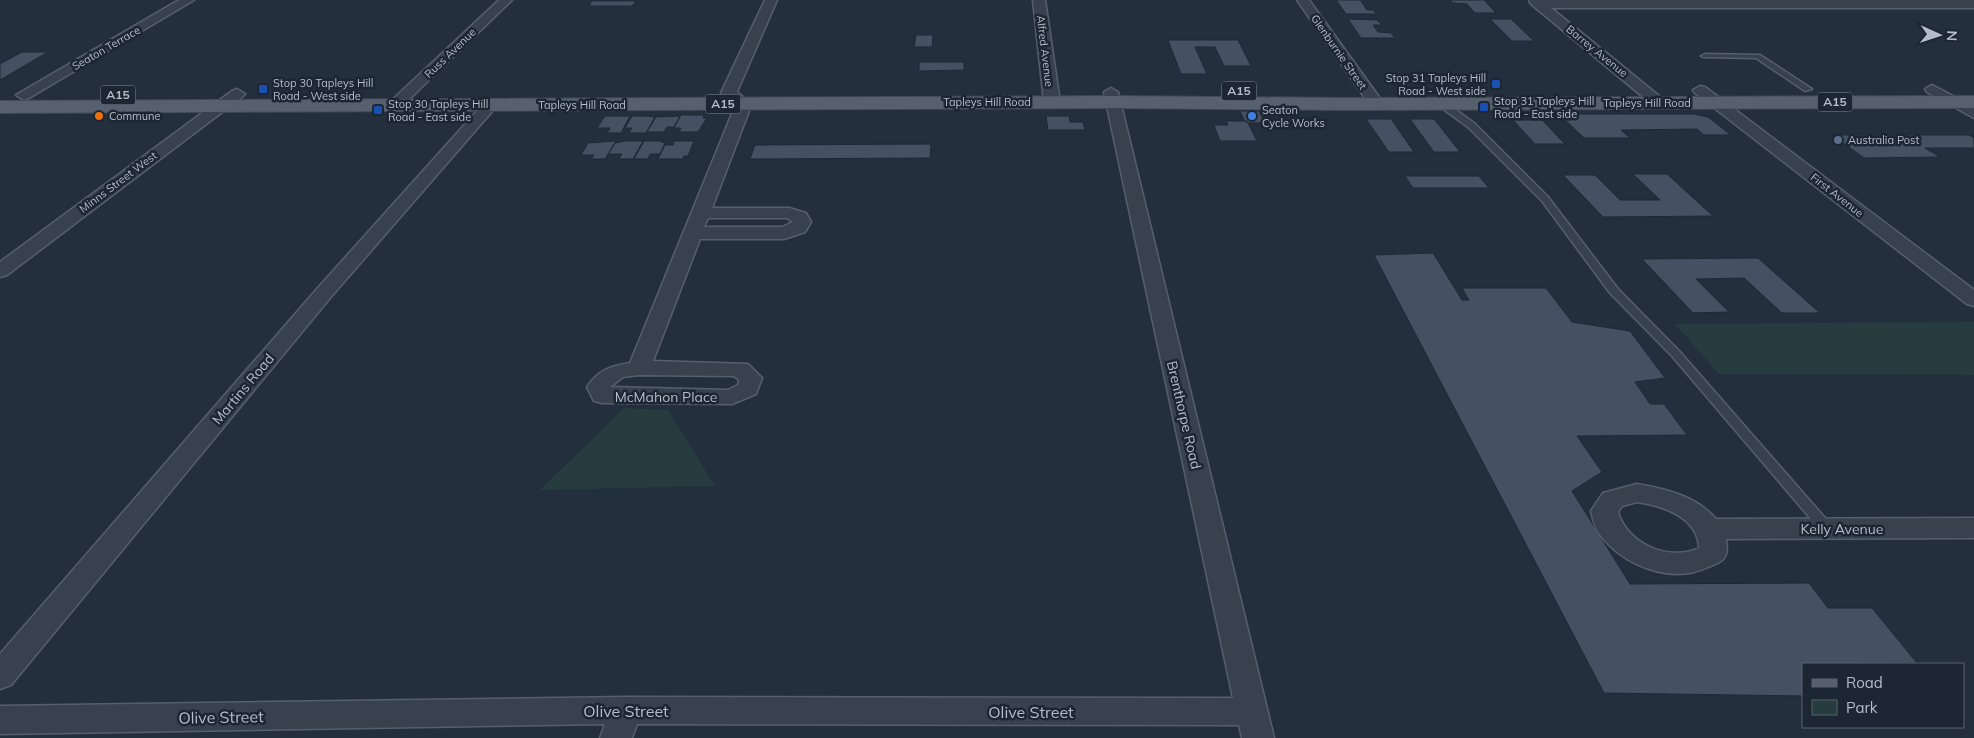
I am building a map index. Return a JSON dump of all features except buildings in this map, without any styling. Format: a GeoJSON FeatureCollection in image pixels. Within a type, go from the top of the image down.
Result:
{"type":"FeatureCollection","features":[{"type":"Feature","properties":{"kind":"main road","name":"Tapleys Hill Road"},"geometry":{"type":"LineString","coordinates":[[0,107],[220,106],[401,100],[1371,97],[1644,90],[1974,89]]}},
{"type":"Feature","properties":{"kind":"main road","name":"Tapleys Hill Road"},"geometry":{"type":"LineString","coordinates":[[0,95],[237,94],[490,105],[736,98]]}},
{"type":"Feature","properties":{"kind":"main road","name":"Tapleys Hill Road"},"geometry":{"type":"LineString","coordinates":[[1371,97],[1442,104],[1974,102]]}},
{"type":"Feature","properties":{"kind":"street","name":"Seaton Terrace"},"geometry":{"type":"LineString","coordinates":[[24,95],[188,0]]}},
{"type":"Feature","properties":{"kind":"street","name":"Russ Avenue"},"geometry":{"type":"LineString","coordinates":[[401,100],[506,0]]}},
{"type":"Feature","properties":{"kind":"street","name":"McMahon Place"},"geometry":{"type":"LineString","coordinates":[[638,368],[702,213],[736,98],[771,0]]}},
{"type":"Feature","properties":{"kind":"street","name":"Alfred Avenue"},"geometry":{"type":"LineString","coordinates":[[1039,0],[1051,97]]}},
{"type":"Feature","properties":{"kind":"street","name":"Glenburnie Street"},"geometry":{"type":"LineString","coordinates":[[1303,0],[1371,97]]}},
{"type":"Feature","properties":{"kind":"street"},"geometry":{"type":"LineString","coordinates":[[1537,2],[1974,4]]}},
{"type":"Feature","properties":{"kind":"street","name":"Barrey Avenue"},"geometry":{"type":"LineString","coordinates":[[1537,2],[1660,103]]}},
{"type":"Feature","properties":{"kind":"street"},"geometry":{"type":"LineString","coordinates":[[1932,89],[1974,114]]}},
{"type":"Feature","properties":{"kind":"street","name":"First Avenue"},"geometry":{"type":"LineString","coordinates":[[1700,90],[1974,300]]}},
{"type":"Feature","properties":{"kind":"street","name":"Minns Street West"},"geometry":{"type":"LineString","coordinates":[[0,271],[237,94]]}},
{"type":"Feature","properties":{"kind":"street","name":"Brenthorpe Road"},"geometry":{"type":"LineString","coordinates":[[1112,97],[1256,725]]}},
{"type":"Feature","properties":{"kind":"street","name":"Martins Road"},"geometry":{"type":"LineString","coordinates":[[0,676],[323,294],[490,105]]}},
{"type":"Feature","properties":{"kind":"street"},"geometry":{"type":"LineString","coordinates":[[694,232],[784,233],[798,228],[802,222],[800,217],[789,213],[702,213]]}},
{"type":"Feature","properties":{"kind":"street","name":"McMahon Place"},"geometry":{"type":"LineString","coordinates":[[638,368],[740,369],[751,378],[748,389],[732,397],[602,396],[598,387],[612,372],[638,368]]}},
{"type":"Feature","properties":{"kind":"street","name":"Kelly Avenue"},"geometry":{"type":"LineString","coordinates":[[1710,529],[1974,528]]}},
{"type":"Feature","properties":{"kind":"street","name":"Olive Street"},"geometry":{"type":"LineString","coordinates":[[0,720],[621,724],[1256,725]]}},
{"type":"Feature","properties":{"kind":"lane"},"geometry":{"type":"LineString","coordinates":[[1705,56],[1758,56],[1808,89]]}},
{"type":"Feature","properties":{"kind":"lane"},"geometry":{"type":"LineString","coordinates":[[1442,104],[1471,124],[1545,199],[1614,291],[1676,354],[1827,529]]}},
{"type":"Feature","properties":{"kind":"green space"},"geometry":{"type":"Polygon","coordinates":[[[1974,322],[1974,375],[1719,374],[1675,324],[1974,322]]]}},
{"type":"Feature","properties":{"kind":"green space"},"geometry":{"type":"Polygon","coordinates":[[[624,408],[668,410],[715,486],[540,490],[624,408]]]}},
{"type":"Feature","properties":{"kind":"place","name":"Stop 31 Tapleys Hill Road - West side"},"geometry":{"type":"Point","coordinates":[1496,84]}},
{"type":"Feature","properties":{"kind":"place","name":"Stop 30 Tapleys Hill Road - West side"},"geometry":{"type":"Point","coordinates":[263,89]}},
{"type":"Feature","properties":{"kind":"place","name":"Stop 31 Tapleys Hill Road - East side"},"geometry":{"type":"Point","coordinates":[1484,107]}},
{"type":"Feature","properties":{"kind":"place","name":"Stop 30 Tapleys Hill Road - East side"},"geometry":{"type":"Point","coordinates":[378,110]}},
{"type":"Feature","properties":{"kind":"place","name":"Commune"},"geometry":{"type":"Point","coordinates":[99,116]}},
{"type":"Feature","properties":{"kind":"place","name":"Seaton Cycle Works"},"geometry":{"type":"Point","coordinates":[1252,116]}},
{"type":"Feature","properties":{"kind":"place","name":"Australia Post"},"geometry":{"type":"Point","coordinates":[1838,140]}}]}
